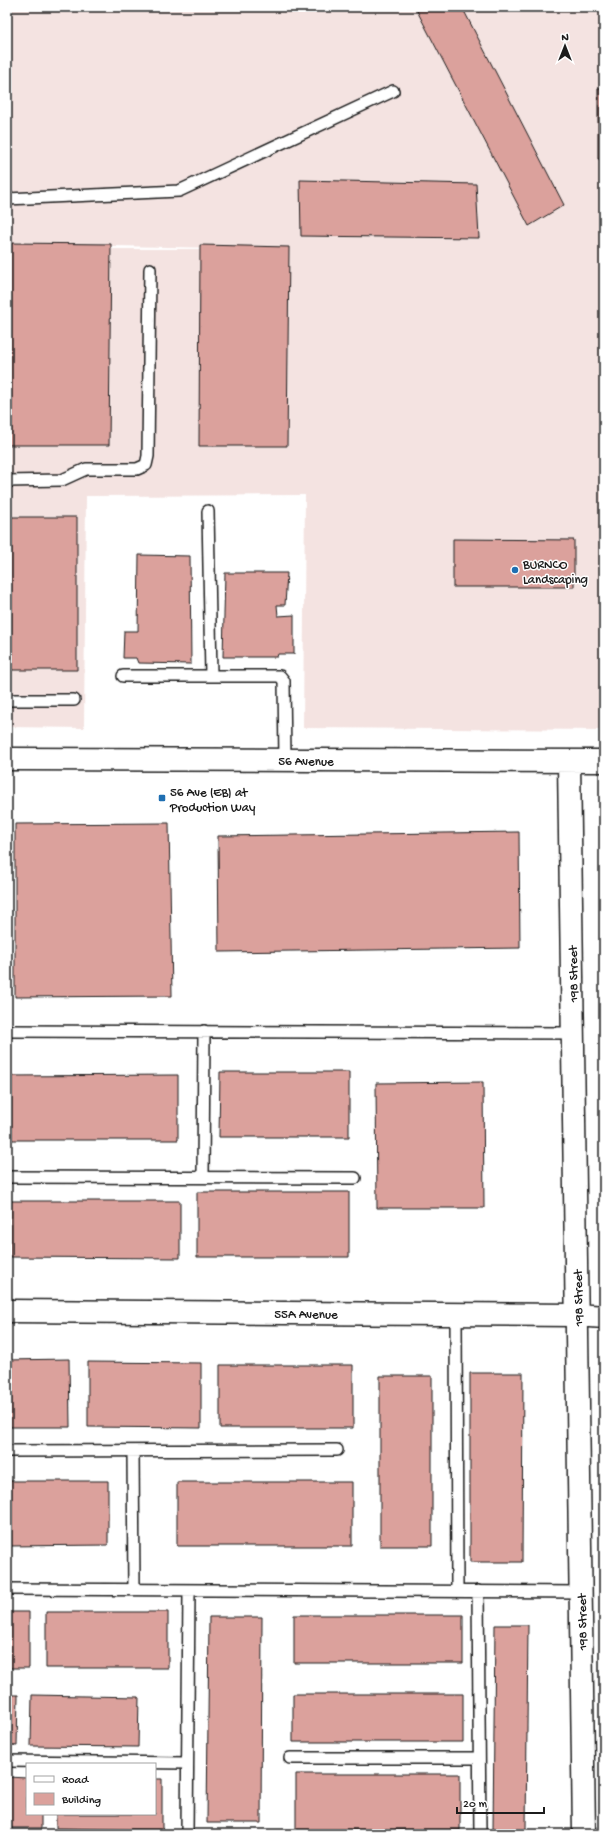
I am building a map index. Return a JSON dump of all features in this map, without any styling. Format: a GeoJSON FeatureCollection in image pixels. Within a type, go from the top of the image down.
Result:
{"type":"FeatureCollection","features":[{"type":"Feature","properties":{"kind":"street","name":"56 Avenue"},"geometry":{"type":"LineString","coordinates":[[7,758],[604,761]]}},
{"type":"Feature","properties":{"kind":"street","name":"198 Street"},"geometry":{"type":"LineString","coordinates":[[569,761],[584,1834]]}},
{"type":"Feature","properties":{"kind":"street","name":"55A Avenue"},"geometry":{"type":"LineString","coordinates":[[7,1311],[577,1315],[604,1317]]}},
{"type":"Feature","properties":{"kind":"lane"},"geometry":{"type":"LineString","coordinates":[[7,199],[179,191],[393,91]]}},
{"type":"Feature","properties":{"kind":"lane"},"geometry":{"type":"LineString","coordinates":[[7,481],[62,480],[86,469],[137,469],[146,465],[148,456],[150,269]]}},
{"type":"Feature","properties":{"kind":"lane"},"geometry":{"type":"LineString","coordinates":[[208,512],[211,676]]}},
{"type":"Feature","properties":{"kind":"lane"},"geometry":{"type":"LineString","coordinates":[[123,676],[280,676],[284,681],[286,760]]}},
{"type":"Feature","properties":{"kind":"lane"},"geometry":{"type":"LineString","coordinates":[[7,700],[74,700]]}},
{"type":"Feature","properties":{"kind":"lane"},"geometry":{"type":"LineString","coordinates":[[7,1031],[573,1033]]}},
{"type":"Feature","properties":{"kind":"lane"},"geometry":{"type":"LineString","coordinates":[[202,1177],[204,1031]]}},
{"type":"Feature","properties":{"kind":"lane"},"geometry":{"type":"LineString","coordinates":[[7,1177],[355,1178]]}},
{"type":"Feature","properties":{"kind":"lane"},"geometry":{"type":"LineString","coordinates":[[456,1314],[457,1591]]}},
{"type":"Feature","properties":{"kind":"lane"},"geometry":{"type":"LineString","coordinates":[[7,1451],[336,1450]]}},
{"type":"Feature","properties":{"kind":"lane"},"geometry":{"type":"LineString","coordinates":[[133,1451],[134,1589]]}},
{"type":"Feature","properties":{"kind":"lane"},"geometry":{"type":"LineString","coordinates":[[7,1589],[581,1592]]}},
{"type":"Feature","properties":{"kind":"lane"},"geometry":{"type":"LineString","coordinates":[[187,1834],[189,1590]]}},
{"type":"Feature","properties":{"kind":"lane"},"geometry":{"type":"LineString","coordinates":[[478,1591],[480,1834]]}},
{"type":"Feature","properties":{"kind":"lane"},"geometry":{"type":"LineString","coordinates":[[290,1758],[479,1758]]}},
{"type":"Feature","properties":{"kind":"lane"},"geometry":{"type":"LineString","coordinates":[[7,1761],[187,1763]]}},
{"type":"Feature","properties":{"kind":"shaded area"},"geometry":{"type":"Polygon","coordinates":[[[7,7],[604,7],[604,730],[303,728],[305,495],[86,496],[84,728],[7,727],[7,249],[269,249],[7,244],[7,7]]]}},
{"type":"Feature","properties":{"kind":"building"},"geometry":{"type":"Polygon","coordinates":[[[415,7],[462,7],[564,205],[529,226],[415,7]]]}},
{"type":"Feature","properties":{"kind":"building"},"geometry":{"type":"Polygon","coordinates":[[[598,88],[604,88],[604,159],[598,159],[598,88]]]}},
{"type":"Feature","properties":{"kind":"building"},"geometry":{"type":"Polygon","coordinates":[[[300,180],[476,184],[479,238],[301,236],[300,180]]]}},
{"type":"Feature","properties":{"kind":"building"},"geometry":{"type":"Polygon","coordinates":[[[7,243],[111,244],[109,445],[7,445],[7,243]]]}},
{"type":"Feature","properties":{"kind":"building"},"geometry":{"type":"Polygon","coordinates":[[[200,245],[289,247],[287,446],[199,446],[200,245]]]}},
{"type":"Feature","properties":{"kind":"building"},"geometry":{"type":"Polygon","coordinates":[[[7,517],[77,517],[77,670],[7,670],[7,517]]]}},
{"type":"Feature","properties":{"kind":"building"},"geometry":{"type":"Polygon","coordinates":[[[453,539],[574,540],[574,587],[453,587],[453,539]]]}},
{"type":"Feature","properties":{"kind":"building"},"geometry":{"type":"Polygon","coordinates":[[[139,555],[190,556],[191,664],[138,663],[136,658],[123,658],[124,631],[138,631],[139,555]]]}},
{"type":"Feature","properties":{"kind":"building"},"geometry":{"type":"Polygon","coordinates":[[[225,573],[287,573],[285,605],[277,605],[278,616],[294,615],[294,654],[278,654],[277,657],[223,657],[225,573]]]}},
{"type":"Feature","properties":{"kind":"building"},"geometry":{"type":"Polygon","coordinates":[[[169,823],[172,996],[15,997],[15,824],[169,823]]]}},
{"type":"Feature","properties":{"kind":"building"},"geometry":{"type":"Polygon","coordinates":[[[519,832],[520,948],[219,952],[218,836],[519,832]]]}},
{"type":"Feature","properties":{"kind":"building"},"geometry":{"type":"Polygon","coordinates":[[[220,1072],[349,1072],[349,1137],[219,1137],[220,1072]]]}},
{"type":"Feature","properties":{"kind":"building"},"geometry":{"type":"Polygon","coordinates":[[[178,1075],[178,1140],[7,1140],[7,1076],[178,1075]]]}},
{"type":"Feature","properties":{"kind":"building"},"geometry":{"type":"Polygon","coordinates":[[[483,1082],[484,1208],[377,1208],[376,1083],[483,1082]]]}},
{"type":"Feature","properties":{"kind":"building"},"geometry":{"type":"Polygon","coordinates":[[[197,1192],[349,1192],[349,1257],[197,1257],[197,1192]]]}},
{"type":"Feature","properties":{"kind":"building"},"geometry":{"type":"Polygon","coordinates":[[[10,1201],[180,1201],[180,1258],[10,1257],[10,1201]]]}},
{"type":"Feature","properties":{"kind":"building"},"geometry":{"type":"Polygon","coordinates":[[[69,1359],[70,1427],[7,1427],[7,1360],[69,1359]]]}},
{"type":"Feature","properties":{"kind":"building"},"geometry":{"type":"Polygon","coordinates":[[[88,1362],[201,1363],[201,1428],[88,1427],[88,1362]]]}},
{"type":"Feature","properties":{"kind":"building"},"geometry":{"type":"Polygon","coordinates":[[[220,1365],[353,1365],[353,1428],[220,1428],[220,1365]]]}},
{"type":"Feature","properties":{"kind":"building"},"geometry":{"type":"Polygon","coordinates":[[[470,1373],[523,1373],[522,1562],[470,1562],[470,1373]]]}},
{"type":"Feature","properties":{"kind":"building"},"geometry":{"type":"Polygon","coordinates":[[[380,1376],[432,1376],[432,1546],[380,1546],[380,1376]]]}},
{"type":"Feature","properties":{"kind":"building"},"geometry":{"type":"Polygon","coordinates":[[[7,1481],[108,1481],[108,1545],[7,1546],[7,1481]]]}},
{"type":"Feature","properties":{"kind":"building"},"geometry":{"type":"Polygon","coordinates":[[[177,1482],[352,1482],[352,1546],[177,1546],[177,1482]]]}},
{"type":"Feature","properties":{"kind":"building"},"geometry":{"type":"Polygon","coordinates":[[[7,1612],[29,1612],[29,1668],[7,1668],[7,1612]]]}},
{"type":"Feature","properties":{"kind":"building"},"geometry":{"type":"Polygon","coordinates":[[[46,1612],[168,1612],[168,1668],[46,1668],[46,1612]]]}},
{"type":"Feature","properties":{"kind":"building"},"geometry":{"type":"Polygon","coordinates":[[[294,1615],[463,1615],[463,1663],[294,1663],[294,1615]]]}},
{"type":"Feature","properties":{"kind":"building"},"geometry":{"type":"Polygon","coordinates":[[[209,1617],[262,1617],[261,1823],[207,1823],[209,1617]]]}},
{"type":"Feature","properties":{"kind":"building"},"geometry":{"type":"Polygon","coordinates":[[[495,1625],[528,1625],[526,1831],[493,1831],[495,1625]]]}},
{"type":"Feature","properties":{"kind":"building"},"geometry":{"type":"Polygon","coordinates":[[[293,1694],[463,1694],[463,1742],[293,1742],[293,1694]]]}},
{"type":"Feature","properties":{"kind":"building"},"geometry":{"type":"Polygon","coordinates":[[[7,1695],[18,1695],[17,1746],[7,1745],[7,1695]]]}},
{"type":"Feature","properties":{"kind":"building"},"geometry":{"type":"Polygon","coordinates":[[[32,1695],[139,1697],[138,1747],[31,1746],[32,1695]]]}},
{"type":"Feature","properties":{"kind":"building"},"geometry":{"type":"Polygon","coordinates":[[[296,1774],[460,1774],[460,1830],[296,1830],[296,1774]]]}},
{"type":"Feature","properties":{"kind":"building"},"geometry":{"type":"Polygon","coordinates":[[[7,1777],[26,1778],[26,1815],[41,1815],[41,1828],[7,1828],[7,1777]]]}},
{"type":"Feature","properties":{"kind":"building"},"geometry":{"type":"Polygon","coordinates":[[[156,1779],[162,1779],[162,1830],[56,1828],[56,1815],[156,1815],[156,1779]]]}},
{"type":"Feature","properties":{"kind":"place","name":"BURNCO Landscaping"},"geometry":{"type":"Point","coordinates":[515,570]}},
{"type":"Feature","properties":{"kind":"place","name":"56 Ave (EB) at Production Way"},"geometry":{"type":"Point","coordinates":[162,798]}}]}
